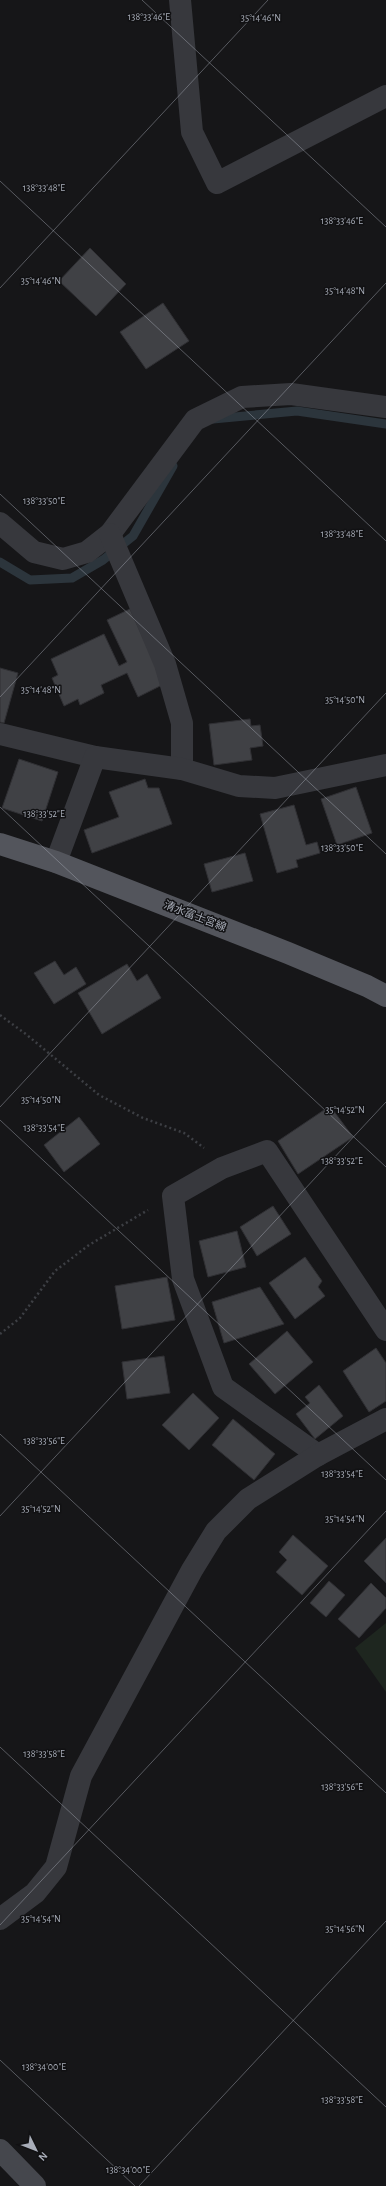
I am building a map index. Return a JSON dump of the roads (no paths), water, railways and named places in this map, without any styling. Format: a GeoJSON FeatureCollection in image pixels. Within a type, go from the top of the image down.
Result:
{"type":"FeatureCollection","features":[{"type":"Feature","properties":{"kind":"main road","name":"清水富士宮線"},"geometry":{"type":"LineString","coordinates":[[2,848],[56,862],[288,953],[367,986],[386,996]]}},
{"type":"Feature","properties":{"kind":"street"},"geometry":{"type":"LineString","coordinates":[[180,0],[192,132],[217,183],[386,96]]}},
{"type":"Feature","properties":{"kind":"street"},"geometry":{"type":"LineString","coordinates":[[0,523],[34,552],[63,559],[87,552],[111,535],[195,420],[242,397],[291,394],[386,408]]}},
{"type":"Feature","properties":{"kind":"street"},"geometry":{"type":"LineString","coordinates":[[111,535],[123,568],[165,664],[182,723],[182,769]]}},
{"type":"Feature","properties":{"kind":"street"},"geometry":{"type":"LineString","coordinates":[[0,734],[95,757],[182,769],[239,786],[275,788],[386,765]]}},
{"type":"Feature","properties":{"kind":"street"},"geometry":{"type":"LineString","coordinates":[[56,862],[95,757]]}},
{"type":"Feature","properties":{"kind":"street"},"geometry":{"type":"LineString","coordinates":[[318,1456],[223,1386],[183,1279],[173,1196],[222,1168],[267,1151],[386,1330]]}},
{"type":"Feature","properties":{"kind":"street"},"geometry":{"type":"LineString","coordinates":[[0,1919],[35,1893],[56,1867],[81,1776],[192,1570],[216,1531],[248,1499],[318,1456],[386,1419]]}},
{"type":"Feature","properties":{"kind":"street"},"geometry":{"type":"LineString","coordinates":[[0,2150],[35,2186]]}},
{"type":"Feature","properties":{"kind":"waterway"},"geometry":{"type":"LineString","coordinates":[[213,419],[297,411],[386,424]]}},
{"type":"Feature","properties":{"kind":"waterway"},"geometry":{"type":"LineString","coordinates":[[0,562],[30,580],[72,578],[103,560],[133,536],[173,466]]}}]}
